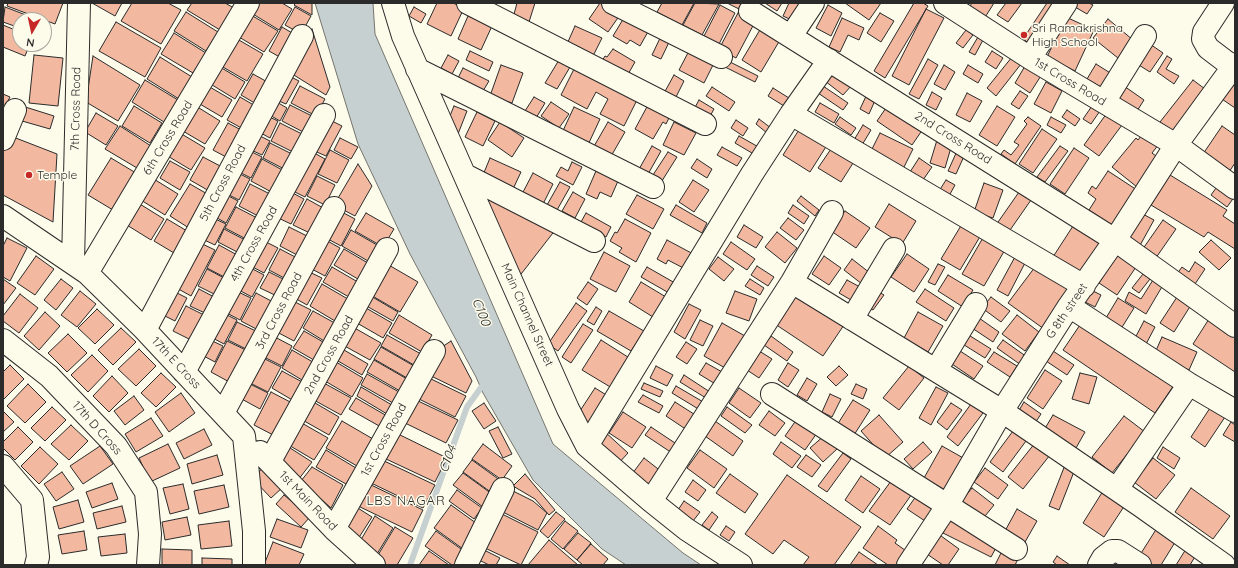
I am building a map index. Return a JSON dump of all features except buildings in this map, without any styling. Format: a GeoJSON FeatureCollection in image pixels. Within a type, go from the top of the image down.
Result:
{"type":"FeatureCollection","features":[{"type":"Feature","properties":{"kind":"street","name":"7th Cross Road"},"geometry":{"type":"LineString","coordinates":[[79,3],[80,268]]}},
{"type":"Feature","properties":{"kind":"street","name":"6th Cross Road"},"geometry":{"type":"LineString","coordinates":[[80,268],[248,3]]}},
{"type":"Feature","properties":{"kind":"street","name":"Main Channel Street"},"geometry":{"type":"LineString","coordinates":[[393,3],[403,36],[464,176],[568,409],[587,446],[651,501],[686,528],[741,565]]}},
{"type":"Feature","properties":{"kind":"street"},"geometry":{"type":"LineString","coordinates":[[468,3],[705,124]]}},
{"type":"Feature","properties":{"kind":"street"},"geometry":{"type":"LineString","coordinates":[[613,3],[721,57]]}},
{"type":"Feature","properties":{"kind":"street"},"geometry":{"type":"LineString","coordinates":[[791,36],[813,3]]}},
{"type":"Feature","properties":{"kind":"street","name":"1st Cross Road"},"geometry":{"type":"LineString","coordinates":[[945,3],[1030,58],[1176,145],[1235,188]]}},
{"type":"Feature","properties":{"kind":"street"},"geometry":{"type":"LineString","coordinates":[[1030,58],[1066,3]]}},
{"type":"Feature","properties":{"kind":"street"},"geometry":{"type":"LineString","coordinates":[[1223,3],[1204,32],[1203,39],[1208,48],[1234,65]]}},
{"type":"Feature","properties":{"kind":"street","name":"2nd Cross Road"},"geometry":{"type":"LineString","coordinates":[[750,11],[1115,240]]}},
{"type":"Feature","properties":{"kind":"street","name":"5th Cross Road"},"geometry":{"type":"LineString","coordinates":[[145,330],[302,36]]}},
{"type":"Feature","properties":{"kind":"street"},"geometry":{"type":"LineString","coordinates":[[1104,102],[1145,36]]}},
{"type":"Feature","properties":{"kind":"street"},"geometry":{"type":"LineString","coordinates":[[587,446],[752,174],[791,114],[829,60]]}},
{"type":"Feature","properties":{"kind":"street","name":"G 8th street"},"geometry":{"type":"LineString","coordinates":[[908,565],[947,506],[1002,411],[1069,306],[1115,240],[1176,145],[1234,65]]}},
{"type":"Feature","properties":{"kind":"street"},"geometry":{"type":"LineString","coordinates":[[418,69],[653,187]]}},
{"type":"Feature","properties":{"kind":"street"},"geometry":{"type":"LineString","coordinates":[[3,139],[15,110]]}},
{"type":"Feature","properties":{"kind":"street"},"geometry":{"type":"LineString","coordinates":[[791,114],[1084,286]]}},
{"type":"Feature","properties":{"kind":"street","name":"4th Cross Road"},"geometry":{"type":"LineString","coordinates":[[184,372],[324,115]]}},
{"type":"Feature","properties":{"kind":"street"},"geometry":{"type":"LineString","coordinates":[[464,176],[594,241]]}},
{"type":"Feature","properties":{"kind":"street","name":"3rd Cross Road"},"geometry":{"type":"LineString","coordinates":[[223,413],[334,208]]}},
{"type":"Feature","properties":{"kind":"street"},"geometry":{"type":"LineString","coordinates":[[651,501],[792,282],[832,212]]}},
{"type":"Feature","properties":{"kind":"street","name":"17th E Cross"},"geometry":{"type":"LineString","coordinates":[[3,216],[80,268],[145,330],[244,436]]}},
{"type":"Feature","properties":{"kind":"street"},"geometry":{"type":"LineString","coordinates":[[1115,240],[1235,326]]}},
{"type":"Feature","properties":{"kind":"street","name":"2nd Cross Road"},"geometry":{"type":"LineString","coordinates":[[270,461],[387,249]]}},
{"type":"Feature","properties":{"kind":"street"},"geometry":{"type":"LineString","coordinates":[[852,319],[894,249]]}},
{"type":"Feature","properties":{"kind":"street"},"geometry":{"type":"LineString","coordinates":[[792,282],[1002,411],[1224,565]]}},
{"type":"Feature","properties":{"kind":"street"},"geometry":{"type":"LineString","coordinates":[[936,370],[976,304]]}},
{"type":"Feature","properties":{"kind":"street"},"geometry":{"type":"LineString","coordinates":[[1069,306],[1190,384],[1235,411]]}},
{"type":"Feature","properties":{"kind":"street","name":"17th D Cross"},"geometry":{"type":"LineString","coordinates":[[3,340],[48,376],[116,446],[146,492],[150,534],[148,565]]}},
{"type":"Feature","properties":{"kind":"street","name":"1st Cross Road"},"geometry":{"type":"LineString","coordinates":[[334,529],[434,350]]}},
{"type":"Feature","properties":{"kind":"street"},"geometry":{"type":"LineString","coordinates":[[1116,489],[1190,384]]}},
{"type":"Feature","properties":{"kind":"street"},"geometry":{"type":"LineString","coordinates":[[772,394],[1016,549]]}},
{"type":"Feature","properties":{"kind":"street"},"geometry":{"type":"LineString","coordinates":[[244,436],[254,531],[254,565]]}},
{"type":"Feature","properties":{"kind":"street","name":"1st Main Road"},"geometry":{"type":"LineString","coordinates":[[244,436],[270,461],[334,529],[374,565]]}},
{"type":"Feature","properties":{"kind":"street"},"geometry":{"type":"LineString","coordinates":[[3,466],[32,500],[38,557],[36,565]]}},
{"type":"Feature","properties":{"kind":"street"},"geometry":{"type":"LineString","coordinates":[[466,565],[503,489]]}},
{"type":"Feature","properties":{"kind":"street"},"geometry":{"type":"LineString","coordinates":[[1099,565],[1103,558],[1112,551],[1118,551],[1140,565]]}},
{"type":"Feature","properties":{"kind":"street"},"geometry":{"type":"LineString","coordinates":[[1232,565],[1235,562]]}},
{"type":"Feature","properties":{"kind":"water","name":"C100"},"geometry":{"type":"Polygon","coordinates":[[[315,3],[373,3],[375,34],[553,444],[683,553],[701,565],[626,565],[602,549],[533,480],[483,393],[476,377],[410,254],[358,144],[315,3]]]}},
{"type":"Feature","properties":{"kind":"waterway","name":"C104"},"geometry":{"type":"LineString","coordinates":[[410,565],[467,407],[485,382]]}},
{"type":"Feature","properties":{"kind":"place","name":"Sri Ramakrishna High School"},"geometry":{"type":"Point","coordinates":[1024,35]}},
{"type":"Feature","properties":{"kind":"place","name":"Temple"},"geometry":{"type":"Point","coordinates":[29,175]}},
{"type":"Feature","properties":{"kind":"district","name":"LBS NAGAR"},"geometry":{"type":"Point","coordinates":[406,501]}}]}
